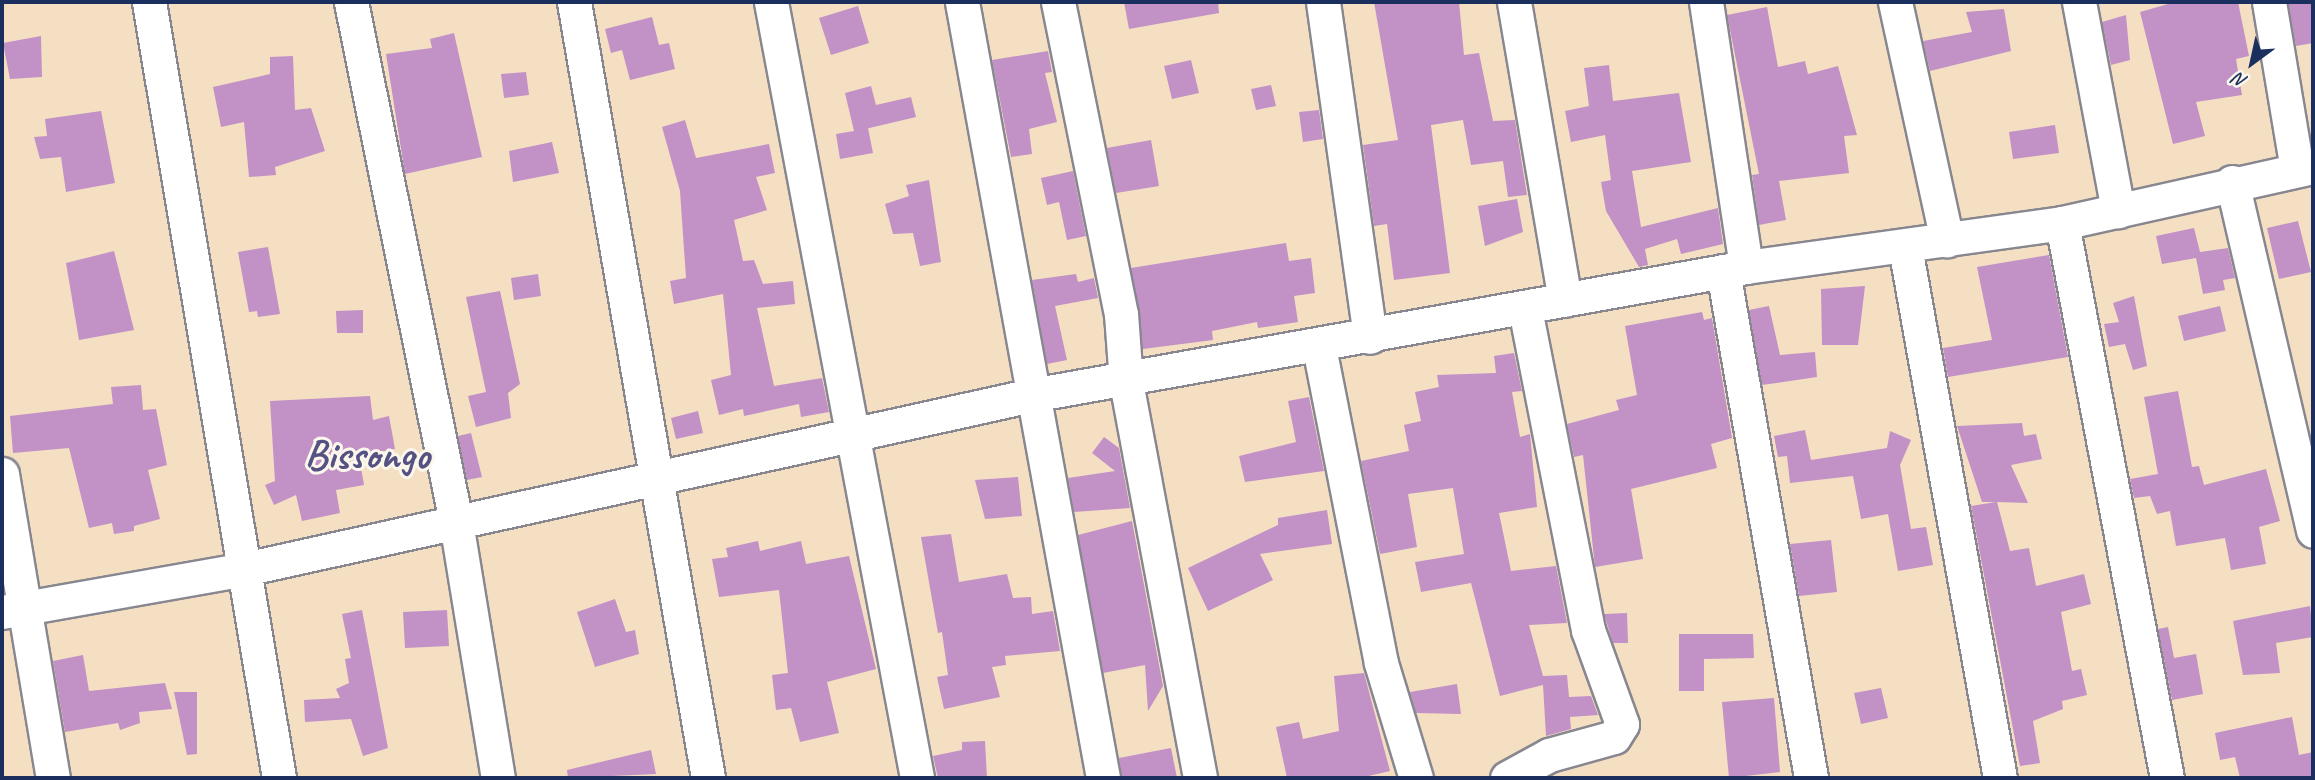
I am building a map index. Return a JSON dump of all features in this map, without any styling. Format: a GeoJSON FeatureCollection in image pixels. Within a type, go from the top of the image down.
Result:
{"type":"FeatureCollection","features":[{"type":"Feature","properties":{"kind":"street"},"geometry":{"type":"LineString","coordinates":[[149,2],[240,570],[279,778]]}},
{"type":"Feature","properties":{"kind":"street"},"geometry":{"type":"LineString","coordinates":[[351,2],[456,522],[498,778]]}},
{"type":"Feature","properties":{"kind":"street"},"geometry":{"type":"LineString","coordinates":[[574,2],[708,778]]}},
{"type":"Feature","properties":{"kind":"street"},"geometry":{"type":"LineString","coordinates":[[771,2],[917,778]]}},
{"type":"Feature","properties":{"kind":"street"},"geometry":{"type":"LineString","coordinates":[[962,2],[1031,395],[1103,778]]}},
{"type":"Feature","properties":{"kind":"street"},"geometry":{"type":"LineString","coordinates":[[1058,2],[1121,314],[1126,382],[1199,778]]}},
{"type":"Feature","properties":{"kind":"street"},"geometry":{"type":"LineString","coordinates":[[1323,2],[1370,337]]}},
{"type":"Feature","properties":{"kind":"street"},"geometry":{"type":"LineString","coordinates":[[1514,2],[1564,300]]}},
{"type":"Feature","properties":{"kind":"street"},"geometry":{"type":"LineString","coordinates":[[1706,2],[1734,269],[1811,778]]}},
{"type":"Feature","properties":{"kind":"street"},"geometry":{"type":"LineString","coordinates":[[1895,2],[1947,240]]}},
{"type":"Feature","properties":{"kind":"street"},"geometry":{"type":"LineString","coordinates":[[2079,2],[2118,211]]}},
{"type":"Feature","properties":{"kind":"street"},"geometry":{"type":"LineString","coordinates":[[11,610],[240,570],[850,432],[1031,395],[1126,382],[1734,269],[2062,223],[2232,182],[2305,168],[2269,2]]}},
{"type":"Feature","properties":{"kind":"street"},"geometry":{"type":"LineString","coordinates":[[2232,182],[2313,531]]}},
{"type":"Feature","properties":{"kind":"street"},"geometry":{"type":"LineString","coordinates":[[2062,223],[2166,778]]}},
{"type":"Feature","properties":{"kind":"street"},"geometry":{"type":"LineString","coordinates":[[1905,247],[2000,778]]}},
{"type":"Feature","properties":{"kind":"street"},"geometry":{"type":"LineString","coordinates":[[1507,778],[1549,755],[1614,737],[1622,724],[1588,630],[1525,308]]}},
{"type":"Feature","properties":{"kind":"street"},"geometry":{"type":"LineString","coordinates":[[1319,347],[1381,663],[1416,778]]}},
{"type":"Feature","properties":{"kind":"street"},"geometry":{"type":"LineString","coordinates":[[2,474],[11,610],[53,778]]}},
{"type":"Feature","properties":{"kind":"building"},"geometry":{"type":"Polygon","coordinates":[[[1124,2],[1218,2],[1219,13],[1129,29],[1124,2]]]}},
{"type":"Feature","properties":{"kind":"building"},"geometry":{"type":"Polygon","coordinates":[[[1374,2],[1459,2],[1464,55],[1479,53],[1493,121],[1515,120],[1527,195],[1508,197],[1503,161],[1471,165],[1463,120],[1431,125],[1450,273],[1394,280],[1387,224],[1374,226],[1363,145],[1398,140],[1374,2]]]}},
{"type":"Feature","properties":{"kind":"building"},"geometry":{"type":"Polygon","coordinates":[[[2175,2],[2238,2],[2249,56],[2236,59],[2242,95],[2196,102],[2205,136],[2173,144],[2140,12],[2175,2]]]}},
{"type":"Feature","properties":{"kind":"building"},"geometry":{"type":"Polygon","coordinates":[[[2288,2],[2313,2],[2313,43],[2296,46],[2288,2]]]}},
{"type":"Feature","properties":{"kind":"building"},"geometry":{"type":"Polygon","coordinates":[[[858,6],[869,43],[831,55],[819,18],[858,6]]]}},
{"type":"Feature","properties":{"kind":"building"},"geometry":{"type":"Polygon","coordinates":[[[1767,7],[1778,67],[1805,61],[1808,74],[1838,66],[1857,135],[1844,136],[1849,173],[1779,181],[1786,220],[1759,225],[1752,175],[1759,174],[1727,15],[1767,7]]]}},
{"type":"Feature","properties":{"kind":"building"},"geometry":{"type":"Polygon","coordinates":[[[2004,9],[2011,51],[1930,71],[1923,41],[1972,32],[1966,12],[2004,9]]]}},
{"type":"Feature","properties":{"kind":"building"},"geometry":{"type":"Polygon","coordinates":[[[2126,15],[2130,60],[2111,65],[2102,22],[2126,15]]]}},
{"type":"Feature","properties":{"kind":"building"},"geometry":{"type":"Polygon","coordinates":[[[652,17],[659,45],[669,43],[675,69],[630,80],[622,50],[611,53],[605,29],[652,17]]]}},
{"type":"Feature","properties":{"kind":"building"},"geometry":{"type":"Polygon","coordinates":[[[454,33],[482,157],[405,174],[386,54],[432,48],[430,39],[454,33]]]}},
{"type":"Feature","properties":{"kind":"building"},"geometry":{"type":"Polygon","coordinates":[[[41,36],[42,77],[10,79],[3,43],[41,36]]]}},
{"type":"Feature","properties":{"kind":"building"},"geometry":{"type":"Polygon","coordinates":[[[1048,51],[1052,72],[1045,73],[1057,122],[1029,129],[1032,154],[1011,157],[992,60],[1048,51]]]}},
{"type":"Feature","properties":{"kind":"building"},"geometry":{"type":"Polygon","coordinates":[[[293,56],[295,110],[311,108],[325,151],[275,167],[276,175],[249,177],[244,122],[221,127],[213,87],[270,74],[270,57],[293,56]]]}},
{"type":"Feature","properties":{"kind":"building"},"geometry":{"type":"Polygon","coordinates":[[[1191,60],[1199,93],[1172,99],[1164,66],[1191,60]]]}},
{"type":"Feature","properties":{"kind":"building"},"geometry":{"type":"Polygon","coordinates":[[[1609,65],[1613,101],[1679,93],[1691,162],[1632,171],[1641,227],[1718,208],[1723,244],[1681,254],[1677,239],[1645,249],[1648,265],[1639,267],[1606,211],[1601,182],[1611,180],[1605,135],[1571,142],[1565,111],[1589,106],[1584,68],[1609,65]]]}},
{"type":"Feature","properties":{"kind":"building"},"geometry":{"type":"Polygon","coordinates":[[[526,72],[529,95],[504,98],[501,74],[526,72]]]}},
{"type":"Feature","properties":{"kind":"building"},"geometry":{"type":"Polygon","coordinates":[[[1271,85],[1276,106],[1256,110],[1251,89],[1271,85]]]}},
{"type":"Feature","properties":{"kind":"building"},"geometry":{"type":"Polygon","coordinates":[[[871,86],[876,105],[911,97],[916,117],[868,128],[873,153],[840,159],[836,134],[854,131],[845,93],[871,86]]]}},
{"type":"Feature","properties":{"kind":"building"},"geometry":{"type":"Polygon","coordinates":[[[1319,110],[1323,139],[1303,142],[1299,112],[1319,110]]]}},
{"type":"Feature","properties":{"kind":"building"},"geometry":{"type":"Polygon","coordinates":[[[101,111],[115,183],[66,192],[61,157],[40,159],[34,137],[47,136],[45,119],[101,111]]]}},
{"type":"Feature","properties":{"kind":"building"},"geometry":{"type":"Polygon","coordinates":[[[685,120],[696,158],[769,144],[775,173],[756,177],[767,210],[734,220],[743,261],[754,260],[763,284],[793,281],[795,304],[757,308],[774,386],[822,378],[829,412],[801,417],[799,404],[744,416],[743,409],[719,415],[711,380],[731,375],[723,294],[674,304],[670,281],[686,278],[680,191],[662,127],[685,120]]]}},
{"type":"Feature","properties":{"kind":"building"},"geometry":{"type":"Polygon","coordinates":[[[2055,125],[2059,153],[2013,159],[2009,132],[2055,125]]]}},
{"type":"Feature","properties":{"kind":"building"},"geometry":{"type":"Polygon","coordinates":[[[1151,140],[1159,186],[1116,193],[1107,148],[1151,140]]]}},
{"type":"Feature","properties":{"kind":"building"},"geometry":{"type":"Polygon","coordinates":[[[552,142],[559,173],[513,182],[509,151],[552,142]]]}},
{"type":"Feature","properties":{"kind":"building"},"geometry":{"type":"Polygon","coordinates":[[[1073,171],[1086,236],[1067,240],[1059,202],[1047,205],[1041,178],[1073,171]]]}},
{"type":"Feature","properties":{"kind":"building"},"geometry":{"type":"Polygon","coordinates":[[[929,180],[941,262],[920,266],[913,233],[893,234],[885,204],[909,196],[906,185],[929,180]]]}},
{"type":"Feature","properties":{"kind":"building"},"geometry":{"type":"Polygon","coordinates":[[[1517,199],[1523,232],[1485,246],[1478,206],[1517,199]]]}},
{"type":"Feature","properties":{"kind":"building"},"geometry":{"type":"Polygon","coordinates":[[[2298,221],[2311,272],[2279,279],[2267,228],[2298,221]]]}},
{"type":"Feature","properties":{"kind":"building"},"geometry":{"type":"Polygon","coordinates":[[[2194,228],[2200,252],[2228,248],[2235,278],[2223,280],[2225,290],[2203,294],[2196,258],[2162,264],[2156,236],[2194,228]]]}},
{"type":"Feature","properties":{"kind":"building"},"geometry":{"type":"Polygon","coordinates":[[[1286,243],[1289,261],[1311,258],[1315,293],[1294,296],[1298,322],[1258,328],[1257,322],[1212,331],[1213,340],[1143,349],[1131,268],[1286,243]]]}},
{"type":"Feature","properties":{"kind":"building"},"geometry":{"type":"Polygon","coordinates":[[[268,247],[280,314],[258,317],[257,311],[249,312],[238,252],[268,247]]]}},
{"type":"Feature","properties":{"kind":"building"},"geometry":{"type":"Polygon","coordinates":[[[114,251],[134,330],[79,340],[66,263],[114,251]]]}},
{"type":"Feature","properties":{"kind":"building"},"geometry":{"type":"Polygon","coordinates":[[[2049,255],[2068,357],[1948,377],[1943,348],[1992,340],[1977,267],[2049,255]]]}},
{"type":"Feature","properties":{"kind":"building"},"geometry":{"type":"Polygon","coordinates":[[[538,274],[541,296],[514,300],[511,278],[538,274]]]}},
{"type":"Feature","properties":{"kind":"building"},"geometry":{"type":"Polygon","coordinates":[[[1076,274],[1078,282],[1094,278],[1098,298],[1055,306],[1067,360],[1047,364],[1032,280],[1076,274]]]}},
{"type":"Feature","properties":{"kind":"building"},"geometry":{"type":"Polygon","coordinates":[[[1865,286],[1858,345],[1822,345],[1821,289],[1865,286]]]}},
{"type":"Feature","properties":{"kind":"building"},"geometry":{"type":"Polygon","coordinates":[[[500,291],[520,384],[508,393],[511,418],[476,427],[468,396],[486,392],[466,297],[500,291]]]}},
{"type":"Feature","properties":{"kind":"building"},"geometry":{"type":"Polygon","coordinates":[[[2134,296],[2147,366],[2133,370],[2125,344],[2109,347],[2104,324],[2119,322],[2113,303],[2134,296]]]}},
{"type":"Feature","properties":{"kind":"building"},"geometry":{"type":"Polygon","coordinates":[[[1769,306],[1780,355],[1815,352],[1817,377],[1762,385],[1749,310],[1769,306]]]}},
{"type":"Feature","properties":{"kind":"building"},"geometry":{"type":"Polygon","coordinates":[[[2220,306],[2226,331],[2184,341],[2178,316],[2220,306]]]}},
{"type":"Feature","properties":{"kind":"building"},"geometry":{"type":"Polygon","coordinates":[[[363,310],[363,333],[337,333],[336,311],[363,310]]]}},
{"type":"Feature","properties":{"kind":"building"},"geometry":{"type":"Polygon","coordinates":[[[1702,312],[1704,320],[1712,318],[1732,438],[1711,444],[1717,468],[1631,489],[1643,559],[1595,567],[1583,455],[1574,457],[1567,424],[1619,410],[1616,400],[1637,395],[1625,326],[1702,312]]]}},
{"type":"Feature","properties":{"kind":"building"},"geometry":{"type":"Polygon","coordinates":[[[1514,353],[1522,391],[1512,392],[1520,437],[1530,434],[1537,507],[1499,513],[1511,571],[1556,566],[1567,623],[1529,625],[1543,676],[1567,675],[1569,697],[1591,696],[1598,715],[1570,717],[1571,729],[1546,736],[1543,685],[1500,696],[1471,583],[1421,592],[1415,562],[1464,554],[1453,488],[1408,494],[1417,547],[1380,554],[1361,461],[1409,451],[1404,425],[1421,421],[1415,392],[1439,387],[1437,375],[1496,373],[1494,356],[1514,353]]]}},
{"type":"Feature","properties":{"kind":"building"},"geometry":{"type":"Polygon","coordinates":[[[141,385],[143,410],[156,409],[167,465],[148,470],[160,519],[134,526],[134,531],[114,534],[112,523],[89,528],[69,448],[13,453],[10,416],[113,404],[111,387],[141,385]]]}},
{"type":"Feature","properties":{"kind":"building"},"geometry":{"type":"Polygon","coordinates":[[[2178,391],[2192,467],[2199,466],[2204,485],[2266,469],[2280,521],[2259,527],[2266,564],[2231,570],[2225,538],[2176,546],[2170,511],[2157,514],[2150,496],[2134,498],[2130,479],[2158,474],[2144,397],[2178,391]]]}},
{"type":"Feature","properties":{"kind":"building"},"geometry":{"type":"Polygon","coordinates":[[[370,396],[373,420],[389,416],[395,449],[359,456],[364,485],[336,490],[340,513],[302,521],[296,495],[274,505],[265,485],[275,481],[270,401],[370,396]]]}},
{"type":"Feature","properties":{"kind":"building"},"geometry":{"type":"Polygon","coordinates":[[[1309,397],[1324,471],[1245,482],[1239,456],[1296,442],[1288,401],[1309,397]]]}},
{"type":"Feature","properties":{"kind":"building"},"geometry":{"type":"Polygon","coordinates":[[[698,411],[703,433],[676,439],[671,418],[698,411]]]}},
{"type":"Feature","properties":{"kind":"building"},"geometry":{"type":"Polygon","coordinates":[[[2022,423],[2024,436],[2036,434],[2042,459],[2011,465],[2028,503],[1997,502],[2010,551],[2029,548],[2036,586],[2084,574],[2091,604],[2061,612],[2072,671],[2081,669],[2087,695],[2062,701],[2063,709],[2033,721],[2040,763],[2020,766],[1971,506],[1996,502],[1982,502],[1957,426],[2022,423]]]}},
{"type":"Feature","properties":{"kind":"building"},"geometry":{"type":"Polygon","coordinates":[[[1805,430],[1811,460],[1887,448],[1890,431],[1911,440],[1900,465],[1911,529],[1926,527],[1933,565],[1898,571],[1888,514],[1861,519],[1853,476],[1790,483],[1787,456],[1778,457],[1774,436],[1805,430]]]}},
{"type":"Feature","properties":{"kind":"building"},"geometry":{"type":"Polygon","coordinates":[[[471,433],[482,477],[467,480],[458,436],[471,433]]]}},
{"type":"Feature","properties":{"kind":"building"},"geometry":{"type":"Polygon","coordinates":[[[1104,437],[1119,448],[1130,508],[1074,512],[1068,478],[1115,471],[1092,453],[1104,437]]]}},
{"type":"Feature","properties":{"kind":"building"},"geometry":{"type":"Polygon","coordinates":[[[1018,477],[1022,516],[985,519],[975,480],[1018,477]]]}},
{"type":"Feature","properties":{"kind":"building"},"geometry":{"type":"Polygon","coordinates":[[[1327,510],[1332,544],[1260,554],[1273,580],[1208,611],[1188,568],[1278,525],[1278,518],[1327,510]]]}},
{"type":"Feature","properties":{"kind":"building"},"geometry":{"type":"Polygon","coordinates":[[[1132,521],[1163,686],[1148,711],[1145,665],[1103,673],[1078,535],[1132,521]]]}},
{"type":"Feature","properties":{"kind":"building"},"geometry":{"type":"Polygon","coordinates":[[[951,534],[959,582],[1007,574],[1013,598],[1031,597],[1032,614],[1053,611],[1060,651],[1005,656],[1006,665],[992,667],[1000,697],[944,709],[937,677],[948,675],[942,632],[938,633],[921,537],[951,534]]]}},
{"type":"Feature","properties":{"kind":"building"},"geometry":{"type":"Polygon","coordinates":[[[1831,540],[1837,592],[1799,596],[1790,544],[1831,540]]]}},
{"type":"Feature","properties":{"kind":"building"},"geometry":{"type":"Polygon","coordinates":[[[758,541],[760,551],[801,541],[806,564],[849,556],[876,669],[827,682],[839,733],[800,742],[791,708],[776,710],[772,675],[788,673],[779,590],[719,597],[712,559],[728,557],[726,548],[758,541]]]}},
{"type":"Feature","properties":{"kind":"building"},"geometry":{"type":"Polygon","coordinates":[[[615,599],[626,632],[635,630],[639,654],[595,667],[577,612],[615,599]]]}},
{"type":"Feature","properties":{"kind":"building"},"geometry":{"type":"Polygon","coordinates":[[[2310,606],[2313,637],[2276,643],[2280,673],[2243,675],[2233,621],[2310,606]]]}},
{"type":"Feature","properties":{"kind":"building"},"geometry":{"type":"Polygon","coordinates":[[[362,610],[388,748],[363,756],[351,719],[305,722],[304,700],[340,698],[336,689],[349,683],[345,659],[351,658],[342,614],[362,610]]]}},
{"type":"Feature","properties":{"kind":"building"},"geometry":{"type":"Polygon","coordinates":[[[447,610],[449,646],[405,648],[403,612],[447,610]]]}},
{"type":"Feature","properties":{"kind":"building"},"geometry":{"type":"Polygon","coordinates":[[[1627,613],[1628,643],[1613,643],[1604,614],[1627,613]]]}},
{"type":"Feature","properties":{"kind":"building"},"geometry":{"type":"Polygon","coordinates":[[[2168,627],[2174,658],[2196,654],[2203,694],[2172,700],[2158,629],[2168,627]]]}},
{"type":"Feature","properties":{"kind":"building"},"geometry":{"type":"Polygon","coordinates":[[[1679,634],[1753,634],[1754,658],[1704,659],[1704,691],[1679,691],[1679,634]]]}},
{"type":"Feature","properties":{"kind":"building"},"geometry":{"type":"Polygon","coordinates":[[[83,655],[89,691],[165,683],[172,709],[139,712],[140,723],[120,730],[118,723],[65,732],[53,661],[83,655]]]}},
{"type":"Feature","properties":{"kind":"building"},"geometry":{"type":"Polygon","coordinates":[[[1364,673],[1390,771],[1360,778],[1287,778],[1276,727],[1299,722],[1303,739],[1339,731],[1334,676],[1364,673]]]}},
{"type":"Feature","properties":{"kind":"building"},"geometry":{"type":"Polygon","coordinates":[[[1457,684],[1461,714],[1416,713],[1410,692],[1457,684]]]}},
{"type":"Feature","properties":{"kind":"building"},"geometry":{"type":"Polygon","coordinates":[[[1881,688],[1888,718],[1861,724],[1854,693],[1881,688]]]}},
{"type":"Feature","properties":{"kind":"building"},"geometry":{"type":"Polygon","coordinates":[[[174,692],[197,692],[197,754],[187,755],[174,692]]]}},
{"type":"Feature","properties":{"kind":"building"},"geometry":{"type":"Polygon","coordinates":[[[1774,698],[1780,772],[1729,778],[1722,702],[1774,698]]]}},
{"type":"Feature","properties":{"kind":"building"},"geometry":{"type":"Polygon","coordinates":[[[2292,717],[2299,755],[2313,752],[2313,776],[2240,778],[2235,757],[2220,760],[2215,733],[2292,717]]]}},
{"type":"Feature","properties":{"kind":"building"},"geometry":{"type":"Polygon","coordinates":[[[985,741],[987,778],[938,778],[933,756],[962,750],[962,742],[985,741]]]}},
{"type":"Feature","properties":{"kind":"building"},"geometry":{"type":"Polygon","coordinates":[[[1171,748],[1177,778],[1122,778],[1119,758],[1171,748]]]}},
{"type":"Feature","properties":{"kind":"building"},"geometry":{"type":"Polygon","coordinates":[[[651,750],[656,774],[568,778],[567,770],[651,750]]]}},
{"type":"Feature","properties":{"kind":"district","name":"Bissongo"},"geometry":{"type":"Point","coordinates":[367,455]}}]}
